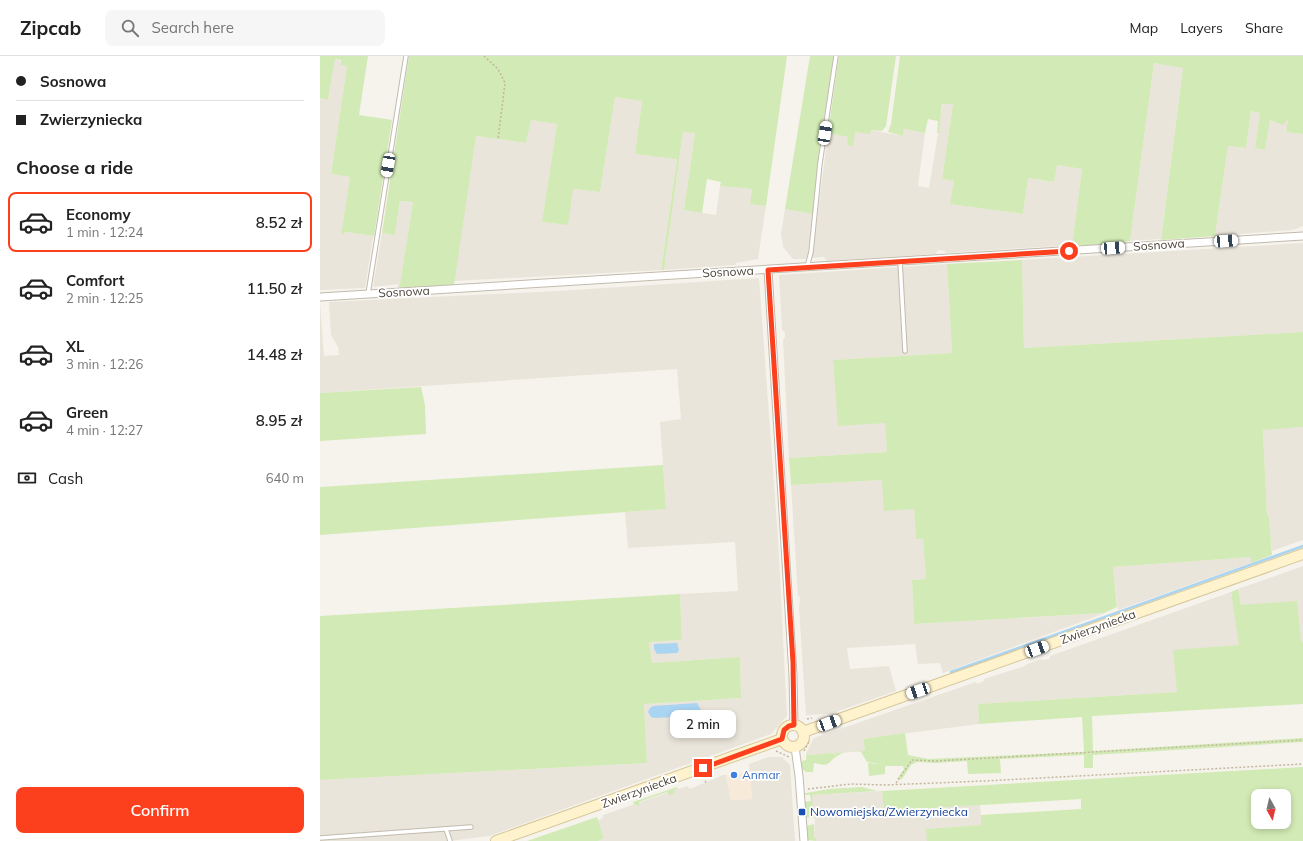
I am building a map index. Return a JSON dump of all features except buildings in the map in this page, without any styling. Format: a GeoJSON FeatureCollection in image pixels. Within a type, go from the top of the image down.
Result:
{"type":"FeatureCollection","features":[{"type":"Feature","properties":{"kind":"street","name":"Sosnowa"},"geometry":{"type":"LineString","coordinates":[[320,297],[1303,236]]}},
{"type":"Feature","properties":{"kind":"street"},"geometry":{"type":"LineString","coordinates":[[768,270],[793,660],[794,725]]}},
{"type":"Feature","properties":{"kind":"street","name":"Zwierzyniecka"},"geometry":{"type":"LineString","coordinates":[[807,735],[1303,554]]}},
{"type":"Feature","properties":{"kind":"street"},"geometry":{"type":"LineString","coordinates":[[794,725],[799,727],[807,735],[802,742],[795,747],[786,745],[782,739],[784,730],[789,726],[794,725]]}},
{"type":"Feature","properties":{"kind":"street","name":"Zwierzyniecka"},"geometry":{"type":"LineString","coordinates":[[496,841],[782,739]]}},
{"type":"Feature","properties":{"kind":"street"},"geometry":{"type":"LineString","coordinates":[[795,747],[799,776],[804,841]]}},
{"type":"Feature","properties":{"kind":"lane"},"geometry":{"type":"LineString","coordinates":[[368,294],[406,56]]}},
{"type":"Feature","properties":{"kind":"lane"},"geometry":{"type":"LineString","coordinates":[[807,267],[811,252],[820,163],[836,56]]}},
{"type":"Feature","properties":{"kind":"lane"},"geometry":{"type":"LineString","coordinates":[[900,261],[905,351]]}},
{"type":"Feature","properties":{"kind":"lane"},"geometry":{"type":"LineString","coordinates":[[320,838],[471,827]]}},
{"type":"Feature","properties":{"kind":"lane"},"geometry":{"type":"LineString","coordinates":[[446,829],[450,841]]}},
{"type":"Feature","properties":{"kind":"path"},"geometry":{"type":"LineString","coordinates":[[484,56],[498,68],[505,83],[498,139]]}},
{"type":"Feature","properties":{"kind":"path"},"geometry":{"type":"LineString","coordinates":[[807,719],[812,718]]}},
{"type":"Feature","properties":{"kind":"path"},"geometry":{"type":"LineString","coordinates":[[803,755],[807,735]]}},
{"type":"Feature","properties":{"kind":"path"},"geometry":{"type":"LineString","coordinates":[[894,784],[898,781],[910,763],[915,760],[936,761],[1303,740]]}},
{"type":"Feature","properties":{"kind":"path"},"geometry":{"type":"LineString","coordinates":[[812,789],[851,784],[894,784],[1058,777],[1303,764]]}},
{"type":"Feature","properties":{"kind":"path"},"geometry":{"type":"LineString","coordinates":[[704,777],[706,783]]}},
{"type":"Feature","properties":{"kind":"shaded area"},"geometry":{"type":"Polygon","coordinates":[[[335,59],[341,61],[347,66],[331,174],[350,177],[342,233],[345,232],[373,236],[365,288],[320,290],[320,98],[328,100],[335,59]]]}},
{"type":"Feature","properties":{"kind":"shaded area"},"geometry":{"type":"Polygon","coordinates":[[[1154,63],[1183,67],[1161,239],[1130,241],[1154,63]]]}},
{"type":"Feature","properties":{"kind":"shaded area"},"geometry":{"type":"Polygon","coordinates":[[[615,97],[642,101],[635,154],[677,158],[661,270],[454,281],[475,136],[526,143],[531,120],[557,124],[542,222],[559,224],[573,189],[600,192],[615,97]]]}},
{"type":"Feature","properties":{"kind":"shaded area"},"geometry":{"type":"Polygon","coordinates":[[[943,103],[953,104],[942,179],[954,181],[951,204],[1023,214],[1028,178],[1053,182],[1057,165],[1082,169],[1072,245],[945,253],[945,251],[938,250],[936,254],[827,261],[824,257],[812,258],[828,133],[849,137],[853,145],[854,132],[870,133],[870,130],[903,136],[904,129],[925,133],[918,186],[929,188],[943,103]]]}},
{"type":"Feature","properties":{"kind":"shaded area"},"geometry":{"type":"Polygon","coordinates":[[[1251,111],[1260,113],[1255,148],[1265,150],[1270,120],[1275,122],[1288,119],[1286,132],[1303,134],[1303,226],[1293,230],[1215,236],[1228,146],[1246,148],[1251,111]]]}},
{"type":"Feature","properties":{"kind":"shaded area"},"geometry":{"type":"Polygon","coordinates":[[[683,132],[695,133],[684,210],[716,215],[720,186],[752,189],[750,204],[766,206],[758,259],[736,263],[736,265],[664,270],[683,132]]]}},
{"type":"Feature","properties":{"kind":"shaded area"},"geometry":{"type":"Polygon","coordinates":[[[400,201],[413,202],[400,284],[373,287],[382,233],[395,235],[400,201]]]}},
{"type":"Feature","properties":{"kind":"shaded area"},"geometry":{"type":"Polygon","coordinates":[[[785,209],[813,214],[808,255],[806,259],[793,259],[783,247],[781,234],[785,209]]]}},
{"type":"Feature","properties":{"kind":"shaded area"},"geometry":{"type":"Polygon","coordinates":[[[1303,243],[1303,332],[1024,348],[1022,260],[1303,243]]]}},
{"type":"Feature","properties":{"kind":"shaded area"},"geometry":{"type":"Polygon","coordinates":[[[947,264],[952,353],[833,360],[837,408],[885,423],[887,452],[789,458],[783,340],[785,337],[785,332],[782,330],[779,275],[947,264]]]}},
{"type":"Feature","properties":{"kind":"shaded area"},"geometry":{"type":"Polygon","coordinates":[[[759,278],[778,539],[787,716],[771,734],[489,836],[450,841],[320,841],[320,780],[647,763],[644,704],[741,698],[740,657],[652,663],[649,642],[682,640],[680,594],[738,591],[735,542],[628,548],[625,512],[666,509],[660,422],[681,419],[677,369],[320,393],[320,303],[324,356],[339,355],[338,347],[331,335],[329,302],[558,291],[759,278]]]}},
{"type":"Feature","properties":{"kind":"shaded area"},"geometry":{"type":"Polygon","coordinates":[[[1303,427],[1303,540],[1272,551],[1269,517],[1267,515],[1263,429],[1303,427]]]}},
{"type":"Feature","properties":{"kind":"shaded area"},"geometry":{"type":"Polygon","coordinates":[[[882,480],[914,509],[916,539],[923,538],[926,579],[912,580],[914,624],[1105,613],[943,673],[940,663],[918,664],[915,644],[847,648],[850,669],[889,666],[896,691],[830,714],[806,715],[799,608],[800,598],[798,595],[791,485],[882,480]]]}},
{"type":"Feature","properties":{"kind":"shaded area"},"geometry":{"type":"Polygon","coordinates":[[[1251,557],[1251,563],[1118,610],[1113,567],[1251,557]]]}},
{"type":"Feature","properties":{"kind":"shaded area"},"geometry":{"type":"Polygon","coordinates":[[[1303,566],[1303,642],[1301,642],[1241,605],[1238,589],[1303,566]]]}},
{"type":"Feature","properties":{"kind":"shaded area"},"geometry":{"type":"Polygon","coordinates":[[[1231,592],[1240,645],[1193,649],[1177,692],[978,704],[979,724],[863,739],[865,751],[808,755],[808,749],[814,738],[976,682],[977,684],[984,681],[984,679],[1025,666],[1041,659],[1050,659],[1050,656],[1231,592]]]}},
{"type":"Feature","properties":{"kind":"shaded area"},"geometry":{"type":"Polygon","coordinates":[[[769,757],[782,757],[790,765],[795,841],[598,841],[604,838],[598,820],[603,818],[603,815],[687,786],[690,789],[723,775],[726,775],[731,800],[752,799],[749,764],[769,757]]]}},
{"type":"Feature","properties":{"kind":"shaded area"},"geometry":{"type":"Polygon","coordinates":[[[750,772],[752,799],[731,800],[726,775],[750,772]]]}},
{"type":"Feature","properties":{"kind":"shaded area"},"geometry":{"type":"Polygon","coordinates":[[[882,791],[884,811],[980,805],[982,825],[927,829],[927,841],[816,841],[816,838],[814,838],[815,817],[813,816],[811,795],[882,791]]]}},
{"type":"Feature","properties":{"kind":"green space"},"geometry":{"type":"Polygon","coordinates":[[[320,56],[368,56],[359,115],[392,120],[374,236],[345,232],[341,236],[350,177],[331,174],[347,66],[341,65],[341,60],[335,59],[328,100],[320,98],[320,56]]]}},
{"type":"Feature","properties":{"kind":"green space"},"geometry":{"type":"Polygon","coordinates":[[[409,56],[787,56],[766,206],[750,204],[752,189],[720,186],[721,182],[707,179],[702,213],[684,210],[695,133],[683,132],[664,270],[661,270],[677,159],[635,154],[642,101],[615,97],[600,192],[573,189],[568,225],[542,222],[557,124],[531,120],[526,143],[476,136],[454,285],[400,289],[398,285],[400,284],[413,202],[400,201],[395,235],[382,233],[409,56]]]}},
{"type":"Feature","properties":{"kind":"green space"},"geometry":{"type":"Polygon","coordinates":[[[810,56],[834,56],[820,142],[813,214],[785,209],[810,56]]]}},
{"type":"Feature","properties":{"kind":"green space"},"geometry":{"type":"Polygon","coordinates":[[[839,56],[896,56],[886,126],[882,131],[871,130],[870,134],[855,132],[853,146],[847,145],[848,137],[828,133],[839,56]]]}},
{"type":"Feature","properties":{"kind":"green space"},"geometry":{"type":"Polygon","coordinates":[[[900,56],[1303,56],[1303,134],[1286,132],[1288,119],[1283,125],[1270,120],[1265,150],[1255,148],[1260,113],[1251,111],[1246,148],[1228,146],[1215,236],[1161,240],[1183,68],[1154,63],[1130,241],[1101,245],[1072,245],[1082,169],[1057,165],[1054,182],[1028,178],[1023,214],[950,204],[954,181],[942,179],[953,104],[942,104],[939,133],[937,133],[938,121],[928,119],[925,133],[904,129],[903,136],[888,132],[891,124],[900,56]]]}},
{"type":"Feature","properties":{"kind":"green space"},"geometry":{"type":"Polygon","coordinates":[[[1022,260],[1024,348],[1303,332],[1303,427],[1263,430],[1267,515],[1269,517],[1272,555],[1251,563],[1251,557],[1113,567],[1117,607],[1104,613],[914,624],[912,580],[926,579],[923,539],[916,539],[914,509],[884,511],[882,480],[791,485],[789,458],[887,452],[885,423],[838,426],[833,360],[952,353],[947,264],[1022,260]]]}},
{"type":"Feature","properties":{"kind":"green space"},"geometry":{"type":"Polygon","coordinates":[[[421,387],[425,405],[426,434],[320,441],[320,393],[421,387]]]}},
{"type":"Feature","properties":{"kind":"green space"},"geometry":{"type":"Polygon","coordinates":[[[663,465],[666,509],[320,535],[320,487],[663,465]]]}},
{"type":"Feature","properties":{"kind":"green space"},"geometry":{"type":"Polygon","coordinates":[[[1238,589],[1241,605],[1297,601],[1301,642],[1303,642],[1303,704],[1092,716],[1093,751],[1303,738],[1303,742],[1093,755],[1093,768],[1084,768],[1084,755],[1000,759],[1001,773],[968,774],[967,761],[935,763],[917,762],[911,765],[902,779],[897,779],[904,769],[903,766],[885,766],[885,774],[869,776],[868,763],[885,765],[867,762],[861,752],[852,752],[865,751],[863,739],[905,733],[908,755],[928,759],[1084,752],[1082,717],[979,724],[978,704],[1177,692],[1173,650],[1239,645],[1231,592],[1238,589]]]}},
{"type":"Feature","properties":{"kind":"green space"},"geometry":{"type":"Polygon","coordinates":[[[680,594],[682,640],[649,642],[652,663],[740,657],[741,698],[644,704],[647,763],[320,780],[320,616],[680,594]]]}},
{"type":"Feature","properties":{"kind":"green space"},"geometry":{"type":"Polygon","coordinates":[[[807,749],[808,755],[833,753],[836,756],[829,763],[824,765],[814,763],[813,772],[806,772],[802,769],[802,761],[806,760],[807,749]]]}},
{"type":"Feature","properties":{"kind":"green space"},"geometry":{"type":"Polygon","coordinates":[[[847,752],[843,753],[837,756],[834,753],[847,752]]]}},
{"type":"Feature","properties":{"kind":"green space"},"geometry":{"type":"Polygon","coordinates":[[[1303,767],[1303,841],[927,841],[926,829],[981,825],[981,815],[1081,809],[1081,799],[884,811],[882,791],[1303,767]]]}},
{"type":"Feature","properties":{"kind":"green space"},"geometry":{"type":"Polygon","coordinates":[[[677,787],[678,789],[674,790],[674,794],[670,795],[667,792],[639,802],[639,806],[633,802],[677,787]]]}},
{"type":"Feature","properties":{"kind":"green space"},"geometry":{"type":"Polygon","coordinates":[[[862,787],[877,791],[812,795],[813,816],[815,818],[805,817],[804,802],[811,801],[810,795],[804,795],[806,793],[829,789],[862,787]]]}},
{"type":"Feature","properties":{"kind":"green space"},"geometry":{"type":"Polygon","coordinates":[[[597,817],[604,838],[598,841],[527,841],[597,817]]]}},
{"type":"Feature","properties":{"kind":"green space"},"geometry":{"type":"Polygon","coordinates":[[[814,824],[814,838],[816,838],[816,841],[807,840],[806,826],[814,824]]]}},
{"type":"Feature","properties":{"kind":"water"},"geometry":{"type":"Polygon","coordinates":[[[677,643],[679,650],[677,653],[657,654],[654,649],[654,644],[677,643]]]}},
{"type":"Feature","properties":{"kind":"water"},"geometry":{"type":"Polygon","coordinates":[[[697,703],[701,710],[699,716],[654,718],[651,717],[648,712],[653,706],[697,703]]]}},
{"type":"Feature","properties":{"kind":"waterway"},"geometry":{"type":"LineString","coordinates":[[951,672],[1303,546]]}},
{"type":"Feature","properties":{"kind":"place","name":"Anmar"},"geometry":{"type":"Point","coordinates":[734,775]}},
{"type":"Feature","properties":{"kind":"place","name":"Nowomiejska/Zwierzyniecka"},"geometry":{"type":"Point","coordinates":[802,812]}},
{"type":"Feature","properties":{"kind":"route"},"geometry":{"type":"LineString","coordinates":[[703,768],[782,739],[782,733],[786,727],[794,725],[793,662],[768,270],[1069,251]]}}]}
